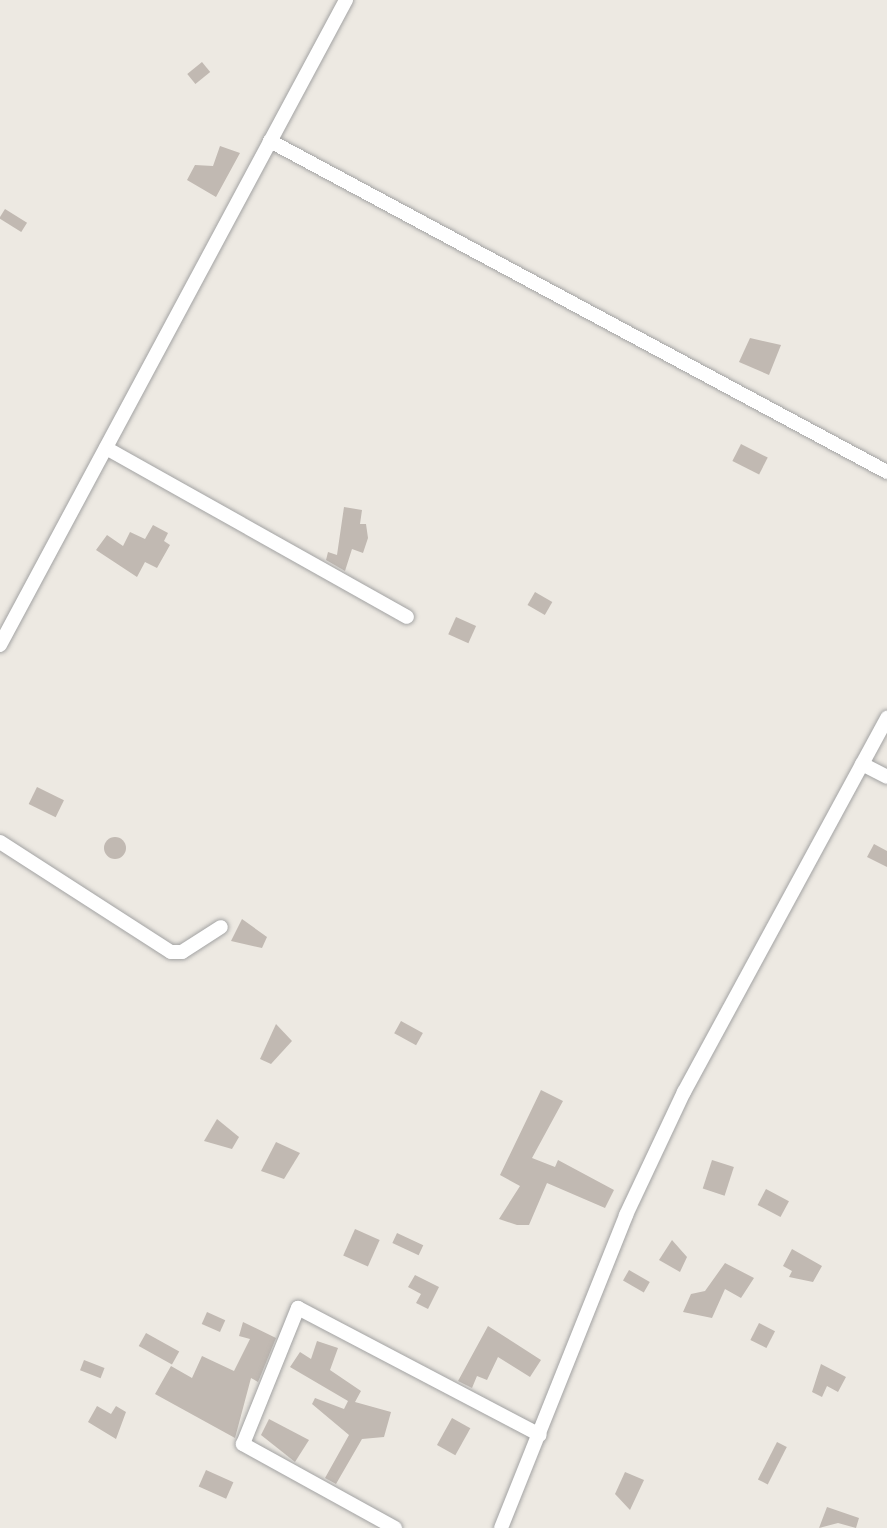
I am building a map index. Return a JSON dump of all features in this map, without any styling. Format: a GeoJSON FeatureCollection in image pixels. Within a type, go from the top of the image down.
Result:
{"type":"FeatureCollection","features":[{"type":"Feature","properties":{"kind":"street"},"geometry":{"type":"LineString","coordinates":[[0,645],[346,0]]}},
{"type":"Feature","properties":{"kind":"street"},"geometry":{"type":"LineString","coordinates":[[270,141],[887,472]]}},
{"type":"Feature","properties":{"kind":"street"},"geometry":{"type":"LineString","coordinates":[[106,448],[407,617]]}},
{"type":"Feature","properties":{"kind":"street"},"geometry":{"type":"LineString","coordinates":[[501,1528],[626,1215],[684,1092],[887,718]]}},
{"type":"Feature","properties":{"kind":"street"},"geometry":{"type":"LineString","coordinates":[[862,764],[887,777]]}},
{"type":"Feature","properties":{"kind":"street"},"geometry":{"type":"LineString","coordinates":[[0,842],[171,952],[182,952],[221,927]]}},
{"type":"Feature","properties":{"kind":"street"},"geometry":{"type":"LineString","coordinates":[[395,1528],[243,1444],[298,1308],[540,1435]]}},
{"type":"Feature","properties":{"kind":"building"},"geometry":{"type":"Polygon","coordinates":[[[202,62],[210,72],[195,84],[187,74],[202,62]]]}},
{"type":"Feature","properties":{"kind":"building"},"geometry":{"type":"Polygon","coordinates":[[[220,146],[240,153],[216,197],[187,180],[195,165],[213,166],[220,146]]]}},
{"type":"Feature","properties":{"kind":"building"},"geometry":{"type":"Polygon","coordinates":[[[5,209],[27,223],[21,232],[0,219],[5,209]]]}},
{"type":"Feature","properties":{"kind":"building"},"geometry":{"type":"Polygon","coordinates":[[[750,338],[781,345],[769,375],[739,362],[750,338]]]}},
{"type":"Feature","properties":{"kind":"building"},"geometry":{"type":"Polygon","coordinates":[[[741,444],[768,458],[759,475],[732,461],[741,444]]]}},
{"type":"Feature","properties":{"kind":"building"},"geometry":{"type":"Polygon","coordinates":[[[344,507],[362,510],[360,524],[366,524],[368,538],[363,553],[352,549],[345,571],[326,560],[328,552],[337,555],[344,507]]]}},
{"type":"Feature","properties":{"kind":"building"},"geometry":{"type":"Polygon","coordinates":[[[153,525],[168,533],[164,541],[170,545],[157,568],[145,562],[137,577],[96,550],[107,535],[123,546],[130,532],[145,539],[153,525]]]}},
{"type":"Feature","properties":{"kind":"building"},"geometry":{"type":"Polygon","coordinates":[[[535,592],[552,602],[545,615],[528,605],[535,592]]]}},
{"type":"Feature","properties":{"kind":"building"},"geometry":{"type":"Polygon","coordinates":[[[456,617],[476,626],[468,643],[448,634],[456,617]]]}},
{"type":"Feature","properties":{"kind":"building"},"geometry":{"type":"Polygon","coordinates":[[[37,787],[64,800],[56,817],[29,804],[37,787]]]}},
{"type":"Feature","properties":{"kind":"building"},"geometry":{"type":"Polygon","coordinates":[[[115,837],[123,840],[126,848],[123,856],[115,859],[107,856],[104,848],[107,840],[115,837]]]}},
{"type":"Feature","properties":{"kind":"building"},"geometry":{"type":"Polygon","coordinates":[[[874,844],[887,851],[887,867],[867,857],[874,844]]]}},
{"type":"Feature","properties":{"kind":"building"},"geometry":{"type":"Polygon","coordinates":[[[242,919],[267,937],[262,948],[231,941],[242,919]]]}},
{"type":"Feature","properties":{"kind":"building"},"geometry":{"type":"Polygon","coordinates":[[[401,1021],[423,1033],[416,1045],[394,1033],[401,1021]]]}},
{"type":"Feature","properties":{"kind":"building"},"geometry":{"type":"Polygon","coordinates":[[[276,1024],[292,1041],[271,1064],[260,1059],[276,1024]]]}},
{"type":"Feature","properties":{"kind":"building"},"geometry":{"type":"Polygon","coordinates":[[[541,1090],[563,1101],[532,1158],[555,1167],[558,1160],[614,1190],[605,1208],[547,1183],[529,1225],[517,1225],[499,1219],[520,1186],[500,1175],[541,1090]]]}},
{"type":"Feature","properties":{"kind":"building"},"geometry":{"type":"Polygon","coordinates":[[[217,1119],[239,1137],[232,1149],[204,1141],[217,1119]]]}},
{"type":"Feature","properties":{"kind":"building"},"geometry":{"type":"Polygon","coordinates":[[[276,1142],[300,1153],[284,1179],[261,1171],[276,1142]]]}},
{"type":"Feature","properties":{"kind":"building"},"geometry":{"type":"Polygon","coordinates":[[[712,1160],[734,1167],[725,1196],[703,1189],[712,1160]]]}},
{"type":"Feature","properties":{"kind":"building"},"geometry":{"type":"Polygon","coordinates":[[[766,1189],[789,1201],[781,1217],[758,1205],[766,1189]]]}},
{"type":"Feature","properties":{"kind":"building"},"geometry":{"type":"Polygon","coordinates":[[[355,1229],[380,1240],[368,1266],[343,1255],[355,1229]]]}},
{"type":"Feature","properties":{"kind":"building"},"geometry":{"type":"Polygon","coordinates":[[[397,1233],[423,1245],[419,1255],[392,1243],[397,1233]]]}},
{"type":"Feature","properties":{"kind":"building"},"geometry":{"type":"Polygon","coordinates":[[[672,1240],[687,1257],[680,1272],[659,1260],[672,1240]]]}},
{"type":"Feature","properties":{"kind":"building"},"geometry":{"type":"Polygon","coordinates":[[[792,1249],[822,1266],[813,1282],[789,1277],[792,1271],[783,1266],[792,1249]]]}},
{"type":"Feature","properties":{"kind":"building"},"geometry":{"type":"Polygon","coordinates":[[[725,1263],[754,1278],[741,1298],[725,1289],[712,1318],[683,1312],[691,1294],[705,1291],[725,1263]]]}},
{"type":"Feature","properties":{"kind":"building"},"geometry":{"type":"Polygon","coordinates":[[[629,1270],[650,1282],[644,1292],[623,1280],[629,1270]]]}},
{"type":"Feature","properties":{"kind":"building"},"geometry":{"type":"Polygon","coordinates":[[[415,1275],[439,1287],[428,1309],[416,1303],[421,1294],[408,1287],[415,1275]]]}},
{"type":"Feature","properties":{"kind":"building"},"geometry":{"type":"Polygon","coordinates":[[[207,1312],[225,1320],[220,1332],[202,1324],[207,1312]]]}},
{"type":"Feature","properties":{"kind":"building"},"geometry":{"type":"Polygon","coordinates":[[[243,1322],[276,1338],[258,1382],[251,1378],[235,1438],[155,1394],[171,1366],[192,1378],[202,1356],[234,1371],[250,1339],[239,1336],[243,1322]]]}},
{"type":"Feature","properties":{"kind":"building"},"geometry":{"type":"Polygon","coordinates":[[[759,1323],[775,1331],[766,1348],[750,1340],[759,1323]]]}},
{"type":"Feature","properties":{"kind":"building"},"geometry":{"type":"Polygon","coordinates":[[[488,1326],[541,1360],[530,1377],[498,1357],[487,1380],[477,1376],[472,1388],[458,1381],[488,1326]]]}},
{"type":"Feature","properties":{"kind":"building"},"geometry":{"type":"Polygon","coordinates":[[[146,1333],[179,1351],[172,1365],[139,1346],[146,1333]]]}},
{"type":"Feature","properties":{"kind":"building"},"geometry":{"type":"Polygon","coordinates":[[[317,1341],[338,1348],[330,1370],[361,1391],[355,1402],[391,1412],[384,1437],[362,1439],[336,1484],[325,1478],[349,1435],[312,1404],[315,1398],[344,1409],[348,1401],[290,1367],[300,1352],[311,1359],[317,1341]]]}},
{"type":"Feature","properties":{"kind":"building"},"geometry":{"type":"Polygon","coordinates":[[[84,1360],[105,1368],[101,1378],[80,1370],[84,1360]]]}},
{"type":"Feature","properties":{"kind":"building"},"geometry":{"type":"Polygon","coordinates":[[[821,1364],[846,1377],[838,1392],[827,1386],[822,1397],[812,1392],[821,1364]]]}},
{"type":"Feature","properties":{"kind":"building"},"geometry":{"type":"Polygon","coordinates":[[[97,1406],[111,1414],[116,1406],[126,1412],[116,1439],[88,1422],[97,1406]]]}},
{"type":"Feature","properties":{"kind":"building"},"geometry":{"type":"Polygon","coordinates":[[[452,1418],[470,1428],[455,1455],[437,1445],[452,1418]]]}},
{"type":"Feature","properties":{"kind":"building"},"geometry":{"type":"Polygon","coordinates":[[[269,1419],[309,1440],[295,1462],[261,1435],[269,1419]]]}},
{"type":"Feature","properties":{"kind":"building"},"geometry":{"type":"Polygon","coordinates":[[[777,1442],[787,1447],[768,1484],[758,1479],[777,1442]]]}},
{"type":"Feature","properties":{"kind":"building"},"geometry":{"type":"Polygon","coordinates":[[[206,1470],[233,1482],[226,1499],[199,1486],[206,1470]]]}},
{"type":"Feature","properties":{"kind":"building"},"geometry":{"type":"Polygon","coordinates":[[[625,1472],[644,1480],[630,1510],[615,1494],[625,1472]]]}},
{"type":"Feature","properties":{"kind":"building"},"geometry":{"type":"Polygon","coordinates":[[[827,1507],[859,1518],[856,1528],[838,1523],[819,1528],[827,1507]]]}}]}
